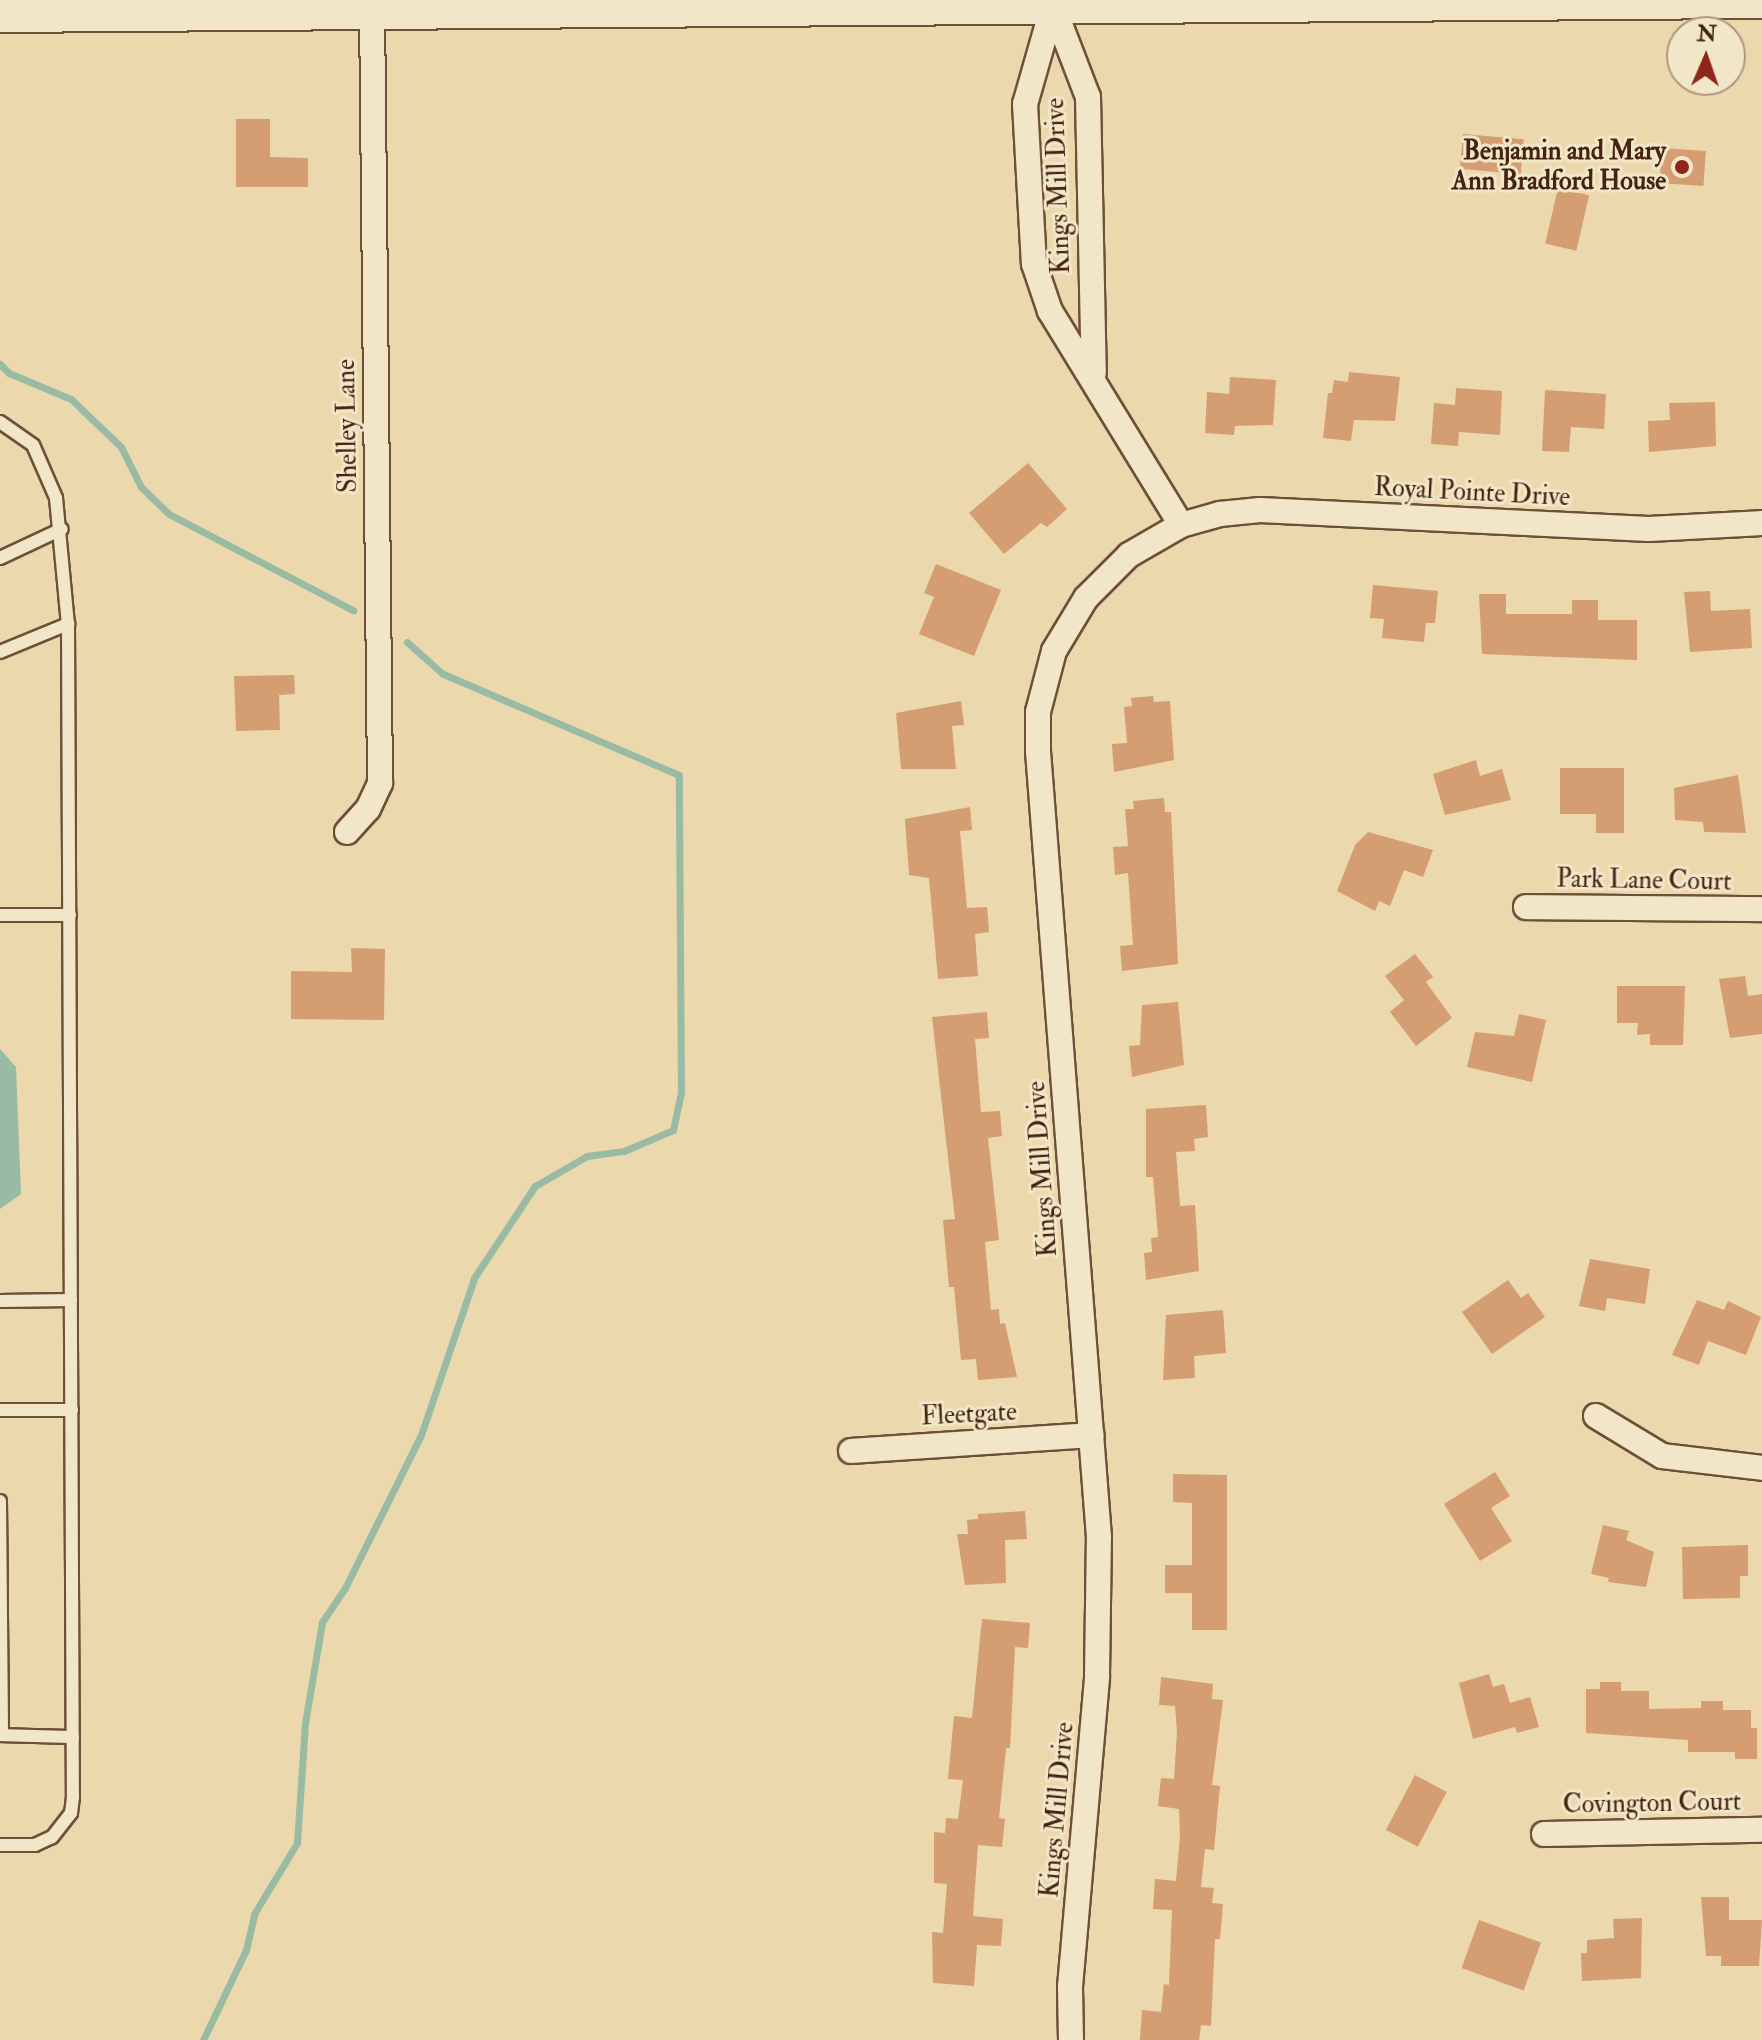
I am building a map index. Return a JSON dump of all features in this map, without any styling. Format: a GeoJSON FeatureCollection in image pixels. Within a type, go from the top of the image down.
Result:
{"type":"FeatureCollection","features":[{"type":"Feature","properties":{"kind":"street"},"geometry":{"type":"LineString","coordinates":[[0,15],[372,5],[1053,6],[1762,1]]}},
{"type":"Feature","properties":{"kind":"street","name":"Shelley Lane"},"geometry":{"type":"LineString","coordinates":[[347,832],[368,809],[380,783],[372,5]]}},
{"type":"Feature","properties":{"kind":"street","name":"Kings Mill Drive"},"geometry":{"type":"LineString","coordinates":[[1053,6],[1088,97],[1094,376]]}},
{"type":"Feature","properties":{"kind":"street","name":"Kings Mill Drive"},"geometry":{"type":"LineString","coordinates":[[1053,6],[1025,104],[1034,264],[1050,311],[1094,376],[1181,525],[1129,555],[1086,598],[1054,651],[1038,712],[1091,1435],[1100,1632],[1070,1987],[1071,2040]]}},
{"type":"Feature","properties":{"kind":"street","name":"Royal Pointe Drive"},"geometry":{"type":"LineString","coordinates":[[1181,525],[1260,510],[1622,528],[1762,523]]}},
{"type":"Feature","properties":{"kind":"street","name":"Park Lane Court"},"geometry":{"type":"LineString","coordinates":[[1526,907],[1762,909]]}},
{"type":"Feature","properties":{"kind":"street"},"geometry":{"type":"LineString","coordinates":[[1596,1416],[1662,1456],[1762,1468]]}},
{"type":"Feature","properties":{"kind":"street","name":"Fleetgate"},"geometry":{"type":"LineString","coordinates":[[851,1451],[1091,1435]]}},
{"type":"Feature","properties":{"kind":"street","name":"Covington Court"},"geometry":{"type":"LineString","coordinates":[[1544,1834],[1762,1830]]}},
{"type":"Feature","properties":{"kind":"lane"},"geometry":{"type":"LineString","coordinates":[[0,422],[43,459],[62,529],[68,624],[73,1737],[73,1797],[64,1826],[35,1845],[0,1845]]}},
{"type":"Feature","properties":{"kind":"lane"},"geometry":{"type":"LineString","coordinates":[[0,558],[62,529]]}},
{"type":"Feature","properties":{"kind":"lane"},"geometry":{"type":"LineString","coordinates":[[0,652],[68,624]]}},
{"type":"Feature","properties":{"kind":"lane"},"geometry":{"type":"LineString","coordinates":[[0,915],[70,915]]}},
{"type":"Feature","properties":{"kind":"lane"},"geometry":{"type":"LineString","coordinates":[[0,1301],[71,1300]]}},
{"type":"Feature","properties":{"kind":"lane"},"geometry":{"type":"LineString","coordinates":[[0,1410],[72,1410]]}},
{"type":"Feature","properties":{"kind":"lane"},"geometry":{"type":"LineString","coordinates":[[0,1501],[1,1735],[73,1737]]}},
{"type":"Feature","properties":{"kind":"shaded area"},"geometry":{"type":"Polygon","coordinates":[[[0,1049],[16,1067],[21,1194],[0,1209],[0,1049]]]}},
{"type":"Feature","properties":{"kind":"building"},"geometry":{"type":"Polygon","coordinates":[[[236,119],[270,119],[270,157],[308,158],[308,187],[236,187],[236,119]]]}},
{"type":"Feature","properties":{"kind":"building"},"geometry":{"type":"Polygon","coordinates":[[[1463,134],[1524,139],[1521,174],[1460,169],[1463,134]]]}},
{"type":"Feature","properties":{"kind":"building","name":"Benjamin and Mary Ann Bradford House"},"geometry":{"type":"Polygon","coordinates":[[[1662,148],[1706,151],[1703,186],[1660,183],[1662,148]]]}},
{"type":"Feature","properties":{"kind":"building"},"geometry":{"type":"Polygon","coordinates":[[[1558,188],[1589,195],[1576,251],[1545,244],[1558,188]]]}},
{"type":"Feature","properties":{"kind":"building"},"geometry":{"type":"Polygon","coordinates":[[[1349,372],[1400,377],[1395,421],[1354,420],[1351,441],[1323,438],[1328,393],[1332,393],[1334,380],[1348,382],[1349,372]]]}},
{"type":"Feature","properties":{"kind":"building"},"geometry":{"type":"Polygon","coordinates":[[[1230,377],[1276,380],[1273,425],[1235,426],[1234,435],[1205,433],[1207,392],[1229,394],[1230,377]]]}},
{"type":"Feature","properties":{"kind":"building"},"geometry":{"type":"Polygon","coordinates":[[[1456,388],[1502,391],[1500,435],[1459,432],[1458,446],[1431,444],[1434,403],[1455,405],[1456,388]]]}},
{"type":"Feature","properties":{"kind":"building"},"geometry":{"type":"Polygon","coordinates":[[[1545,390],[1606,394],[1604,429],[1571,427],[1569,452],[1542,451],[1545,390]]]}},
{"type":"Feature","properties":{"kind":"building"},"geometry":{"type":"Polygon","coordinates":[[[1715,402],[1716,446],[1649,452],[1648,421],[1670,420],[1669,403],[1715,402]]]}},
{"type":"Feature","properties":{"kind":"building"},"geometry":{"type":"Polygon","coordinates":[[[1028,463],[1067,509],[1047,527],[1041,523],[1004,554],[969,513],[1028,463]]]}},
{"type":"Feature","properties":{"kind":"building"},"geometry":{"type":"Polygon","coordinates":[[[936,564],[1001,590],[974,656],[919,634],[934,597],[924,593],[936,564]]]}},
{"type":"Feature","properties":{"kind":"building"},"geometry":{"type":"Polygon","coordinates":[[[1373,585],[1438,591],[1435,623],[1426,623],[1424,642],[1382,638],[1384,619],[1370,618],[1373,585]]]}},
{"type":"Feature","properties":{"kind":"building"},"geometry":{"type":"Polygon","coordinates":[[[1710,591],[1711,611],[1750,609],[1752,648],[1690,652],[1684,592],[1710,591]]]}},
{"type":"Feature","properties":{"kind":"building"},"geometry":{"type":"Polygon","coordinates":[[[1479,594],[1506,594],[1506,614],[1572,614],[1572,600],[1598,600],[1598,620],[1637,620],[1637,660],[1482,654],[1479,594]]]}},
{"type":"Feature","properties":{"kind":"building"},"geometry":{"type":"Polygon","coordinates":[[[294,675],[295,694],[279,695],[280,730],[236,731],[234,676],[294,675]]]}},
{"type":"Feature","properties":{"kind":"building"},"geometry":{"type":"Polygon","coordinates":[[[1153,696],[1154,702],[1170,701],[1174,760],[1114,772],[1112,744],[1127,743],[1124,707],[1132,706],[1131,698],[1153,696]]]}},
{"type":"Feature","properties":{"kind":"building"},"geometry":{"type":"Polygon","coordinates":[[[961,701],[964,725],[952,726],[956,769],[901,769],[896,713],[961,701]]]}},
{"type":"Feature","properties":{"kind":"building"},"geometry":{"type":"Polygon","coordinates":[[[1476,760],[1480,776],[1502,769],[1511,800],[1445,815],[1433,774],[1476,760]]]}},
{"type":"Feature","properties":{"kind":"building"},"geometry":{"type":"Polygon","coordinates":[[[1560,768],[1624,768],[1624,833],[1596,833],[1596,814],[1560,814],[1560,768]]]}},
{"type":"Feature","properties":{"kind":"building"},"geometry":{"type":"Polygon","coordinates":[[[1738,775],[1746,833],[1704,832],[1703,822],[1675,820],[1674,788],[1738,775]]]}},
{"type":"Feature","properties":{"kind":"building"},"geometry":{"type":"Polygon","coordinates":[[[1164,798],[1165,812],[1171,812],[1178,964],[1122,971],[1120,946],[1133,945],[1128,873],[1115,875],[1113,847],[1128,846],[1125,809],[1134,809],[1133,801],[1164,798]]]}},
{"type":"Feature","properties":{"kind":"building"},"geometry":{"type":"Polygon","coordinates":[[[970,807],[972,830],[960,831],[967,908],[987,907],[989,932],[975,934],[978,976],[938,979],[929,878],[909,875],[905,819],[970,807]]]}},
{"type":"Feature","properties":{"kind":"building"},"geometry":{"type":"Polygon","coordinates":[[[1368,832],[1433,850],[1423,877],[1404,870],[1390,906],[1379,901],[1375,911],[1337,891],[1355,845],[1368,832]]]}},
{"type":"Feature","properties":{"kind":"building"},"geometry":{"type":"Polygon","coordinates":[[[351,948],[385,949],[384,1020],[291,1019],[291,971],[352,972],[351,948]]]}},
{"type":"Feature","properties":{"kind":"building"},"geometry":{"type":"Polygon","coordinates":[[[1415,954],[1433,977],[1426,982],[1452,1018],[1416,1046],[1390,1012],[1404,1000],[1385,976],[1415,954]]]}},
{"type":"Feature","properties":{"kind":"building"},"geometry":{"type":"Polygon","coordinates":[[[1745,976],[1748,996],[1762,994],[1762,1034],[1730,1038],[1719,979],[1745,976]]]}},
{"type":"Feature","properties":{"kind":"building"},"geometry":{"type":"Polygon","coordinates":[[[1617,986],[1685,986],[1683,1045],[1650,1045],[1650,1034],[1637,1035],[1638,1023],[1617,1023],[1617,986]]]}},
{"type":"Feature","properties":{"kind":"building"},"geometry":{"type":"Polygon","coordinates":[[[1178,1002],[1184,1065],[1132,1077],[1129,1046],[1140,1045],[1142,1005],[1178,1002]]]}},
{"type":"Feature","properties":{"kind":"building"},"geometry":{"type":"Polygon","coordinates":[[[987,1012],[989,1038],[975,1039],[981,1112],[1000,1111],[1002,1136],[988,1138],[999,1240],[985,1242],[991,1310],[999,1309],[1000,1324],[1005,1323],[1017,1377],[978,1380],[976,1359],[961,1360],[954,1287],[949,1287],[943,1220],[955,1219],[932,1017],[987,1012]]]}},
{"type":"Feature","properties":{"kind":"building"},"geometry":{"type":"Polygon","coordinates":[[[1519,1014],[1546,1020],[1532,1082],[1467,1067],[1475,1032],[1514,1036],[1519,1014]]]}},
{"type":"Feature","properties":{"kind":"building"},"geometry":{"type":"Polygon","coordinates":[[[1206,1105],[1208,1137],[1194,1139],[1195,1151],[1176,1152],[1180,1206],[1195,1205],[1199,1271],[1146,1280],[1144,1253],[1152,1252],[1151,1238],[1158,1237],[1153,1177],[1146,1177],[1146,1109],[1206,1105]]]}},
{"type":"Feature","properties":{"kind":"building"},"geometry":{"type":"Polygon","coordinates":[[[1590,1259],[1650,1269],[1645,1304],[1607,1298],[1605,1311],[1579,1306],[1590,1259]]]}},
{"type":"Feature","properties":{"kind":"building"},"geometry":{"type":"Polygon","coordinates":[[[1508,1280],[1521,1298],[1528,1293],[1545,1317],[1492,1354],[1462,1312],[1508,1280]]]}},
{"type":"Feature","properties":{"kind":"building"},"geometry":{"type":"Polygon","coordinates":[[[1697,1300],[1724,1310],[1728,1301],[1761,1317],[1746,1355],[1708,1341],[1699,1365],[1672,1355],[1697,1300]]]}},
{"type":"Feature","properties":{"kind":"building"},"geometry":{"type":"Polygon","coordinates":[[[1223,1310],[1226,1353],[1194,1356],[1195,1378],[1163,1380],[1166,1315],[1223,1310]]]}},
{"type":"Feature","properties":{"kind":"building"},"geometry":{"type":"Polygon","coordinates":[[[1495,1472],[1510,1496],[1491,1508],[1512,1541],[1480,1561],[1444,1504],[1495,1472]]]}},
{"type":"Feature","properties":{"kind":"building"},"geometry":{"type":"Polygon","coordinates":[[[1173,1474],[1227,1475],[1227,1630],[1192,1630],[1192,1593],[1165,1593],[1165,1565],[1192,1565],[1192,1503],[1173,1502],[1173,1474]]]}},
{"type":"Feature","properties":{"kind":"building"},"geometry":{"type":"Polygon","coordinates":[[[1025,1511],[1027,1539],[1005,1540],[1006,1583],[965,1585],[957,1534],[968,1534],[967,1520],[978,1519],[978,1514],[1025,1511]]]}},
{"type":"Feature","properties":{"kind":"building"},"geometry":{"type":"Polygon","coordinates":[[[1603,1525],[1629,1531],[1626,1540],[1654,1552],[1646,1587],[1608,1582],[1609,1578],[1591,1574],[1603,1525]]]}},
{"type":"Feature","properties":{"kind":"building"},"geometry":{"type":"Polygon","coordinates":[[[1748,1545],[1748,1576],[1740,1576],[1740,1598],[1683,1599],[1682,1547],[1748,1545]]]}},
{"type":"Feature","properties":{"kind":"building"},"geometry":{"type":"Polygon","coordinates":[[[982,1619],[1030,1623],[1028,1648],[1015,1647],[1010,1748],[1006,1748],[999,1818],[1005,1819],[1002,1847],[978,1845],[973,1916],[1003,1919],[1001,1946],[977,1945],[974,1986],[933,1983],[932,1932],[943,1933],[947,1884],[934,1883],[934,1832],[945,1833],[946,1818],[958,1819],[963,1780],[948,1779],[954,1716],[972,1718],[982,1619]]]}},
{"type":"Feature","properties":{"kind":"building"},"geometry":{"type":"Polygon","coordinates":[[[1489,1674],[1493,1687],[1504,1684],[1510,1703],[1530,1697],[1539,1727],[1517,1733],[1515,1727],[1473,1739],[1459,1683],[1489,1674]]]}},
{"type":"Feature","properties":{"kind":"building"},"geometry":{"type":"Polygon","coordinates":[[[1161,1677],[1213,1684],[1212,1699],[1223,1700],[1212,1785],[1220,1786],[1214,1850],[1205,1849],[1201,1887],[1214,1888],[1212,1903],[1223,1904],[1220,1939],[1215,1939],[1211,2026],[1201,2025],[1199,2040],[1140,2040],[1142,2010],[1161,2012],[1164,1984],[1169,1985],[1172,1910],[1153,1909],[1155,1879],[1176,1881],[1180,1836],[1179,1809],[1158,1806],[1161,1778],[1174,1779],[1177,1732],[1175,1706],[1159,1705],[1161,1677]]]}},
{"type":"Feature","properties":{"kind":"building"},"geometry":{"type":"Polygon","coordinates":[[[1600,1682],[1621,1682],[1621,1691],[1649,1691],[1649,1709],[1701,1708],[1701,1701],[1723,1701],[1723,1710],[1751,1710],[1751,1728],[1757,1728],[1757,1759],[1735,1759],[1735,1752],[1688,1752],[1688,1740],[1586,1733],[1586,1689],[1600,1689],[1600,1682]]]}},
{"type":"Feature","properties":{"kind":"building"},"geometry":{"type":"Polygon","coordinates":[[[1415,1775],[1447,1792],[1418,1847],[1386,1830],[1415,1775]]]}},
{"type":"Feature","properties":{"kind":"building"},"geometry":{"type":"Polygon","coordinates":[[[1701,1897],[1729,1897],[1729,1920],[1762,1920],[1759,1966],[1721,1966],[1721,1956],[1706,1956],[1701,1897]]]}},
{"type":"Feature","properties":{"kind":"building"},"geometry":{"type":"Polygon","coordinates":[[[1642,1918],[1641,1978],[1582,1981],[1581,1953],[1587,1953],[1587,1940],[1614,1938],[1613,1919],[1642,1918]]]}},
{"type":"Feature","properties":{"kind":"building"},"geometry":{"type":"Polygon","coordinates":[[[1479,1920],[1541,1943],[1524,1990],[1462,1968],[1479,1920]]]}},
{"type":"Feature","properties":{"kind":"waterway"},"geometry":{"type":"LineString","coordinates":[[0,364],[9,373],[71,399],[121,447],[141,487],[169,514],[353,610]]}},
{"type":"Feature","properties":{"kind":"waterway"},"geometry":{"type":"LineString","coordinates":[[203,2040],[246,1950],[254,1914],[297,1843],[305,1723],[322,1622],[345,1588],[421,1435],[474,1278],[535,1186],[587,1156],[624,1151],[673,1130],[681,1093],[679,775],[443,674],[407,642]]}},
{"type":"Feature","properties":{"kind":"place","name":"Benjamin and Mary Ann Bradford House"},"geometry":{"type":"Point","coordinates":[1682,167]}}]}
